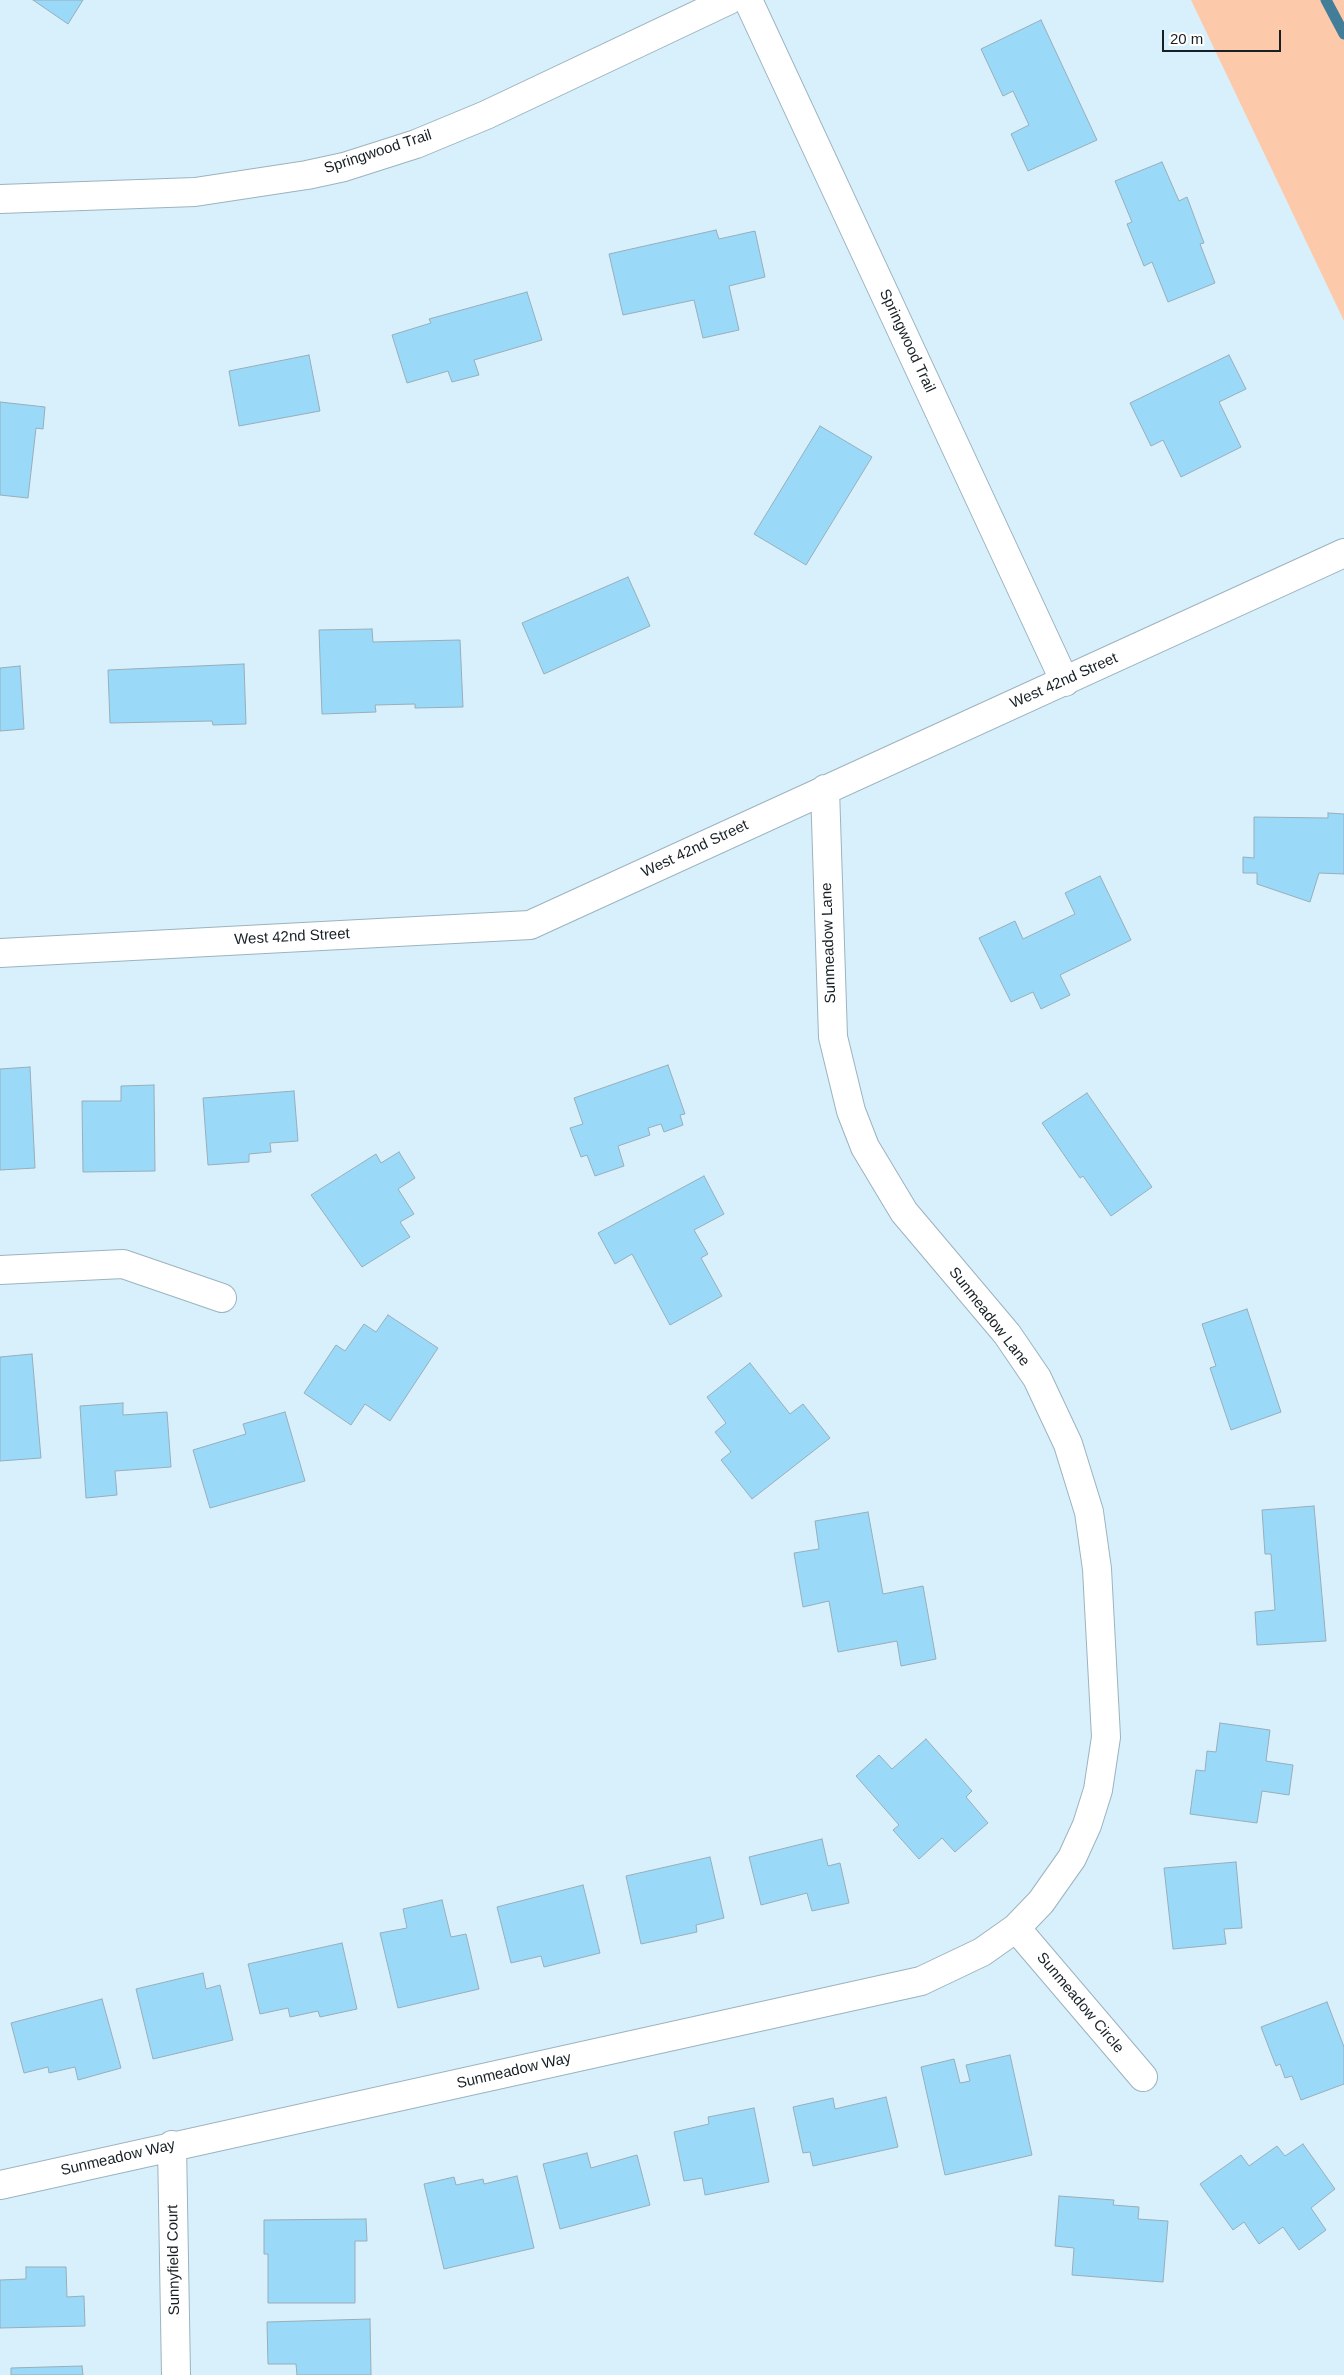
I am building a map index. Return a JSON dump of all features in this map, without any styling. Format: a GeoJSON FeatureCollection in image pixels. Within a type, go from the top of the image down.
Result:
{"type":"FeatureCollection","features":[{"type":"Feature","properties":{"kind":"street","name":"Springwood Trail"},"geometry":{"type":"LineString","coordinates":[[0,199],[195,192],[307,175],[344,166],[416,144],[486,115],[730,0]]}},
{"type":"Feature","properties":{"kind":"street","name":"Springwood Trail"},"geometry":{"type":"LineString","coordinates":[[748,0],[1065,682]]}},
{"type":"Feature","properties":{"kind":"street","name":"West 42nd Street"},"geometry":{"type":"LineString","coordinates":[[0,953],[530,925],[825,788],[1065,682],[1344,553]]}},
{"type":"Feature","properties":{"kind":"street","name":"Sunmeadow Lane"},"geometry":{"type":"LineString","coordinates":[[825,788],[833,1037],[851,1111],[865,1147],[904,1212],[1006,1334],[1037,1378],[1068,1444],[1089,1512],[1097,1569],[1106,1719],[1102,1773],[1087,1825],[1072,1858],[1041,1902],[1016,1928]]}},
{"type":"Feature","properties":{"kind":"street"},"geometry":{"type":"LineString","coordinates":[[0,1270],[123,1264],[222,1298]]}},
{"type":"Feature","properties":{"kind":"street","name":"Sunmeadow Circle"},"geometry":{"type":"LineString","coordinates":[[1016,1928],[1143,2077]]}},
{"type":"Feature","properties":{"kind":"street","name":"Sunmeadow Way"},"geometry":{"type":"LineString","coordinates":[[0,2184],[172,2145],[270,2126],[920,1981],[982,1952],[1016,1928]]}},
{"type":"Feature","properties":{"kind":"street","name":"Sunnyfield Court"},"geometry":{"type":"LineString","coordinates":[[172,2145],[176,2375]]}},
{"type":"Feature","properties":{"kind":"shaded area"},"geometry":{"type":"Polygon","coordinates":[[[1191,0],[1344,0],[1344,321],[1191,0]]]}},
{"type":"Feature","properties":{"kind":"building"},"geometry":{"type":"Polygon","coordinates":[[[33,0],[83,0],[68,24],[33,0]]]}},
{"type":"Feature","properties":{"kind":"building"},"geometry":{"type":"Polygon","coordinates":[[[1041,20],[1097,140],[1028,171],[1011,134],[1029,125],[1013,91],[1003,96],[981,49],[1041,20]]]}},
{"type":"Feature","properties":{"kind":"building"},"geometry":{"type":"Polygon","coordinates":[[[1162,162],[1179,201],[1187,197],[1204,243],[1200,244],[1215,283],[1168,302],[1152,262],[1144,266],[1127,224],[1132,222],[1115,181],[1162,162]]]}},
{"type":"Feature","properties":{"kind":"building"},"geometry":{"type":"Polygon","coordinates":[[[716,230],[719,239],[755,231],[765,277],[729,286],[739,330],[703,338],[694,300],[623,315],[609,254],[716,230]]]}},
{"type":"Feature","properties":{"kind":"building"},"geometry":{"type":"Polygon","coordinates":[[[527,292],[542,340],[474,360],[479,375],[452,382],[448,371],[407,383],[392,335],[431,323],[429,319],[527,292]]]}},
{"type":"Feature","properties":{"kind":"building"},"geometry":{"type":"Polygon","coordinates":[[[309,355],[320,411],[239,426],[229,371],[309,355]]]}},
{"type":"Feature","properties":{"kind":"building"},"geometry":{"type":"Polygon","coordinates":[[[1229,355],[1246,389],[1219,402],[1241,447],[1181,477],[1163,440],[1151,446],[1130,403],[1229,355]]]}},
{"type":"Feature","properties":{"kind":"building"},"geometry":{"type":"Polygon","coordinates":[[[0,402],[45,407],[43,429],[36,428],[28,498],[0,495],[0,402]]]}},
{"type":"Feature","properties":{"kind":"building"},"geometry":{"type":"Polygon","coordinates":[[[820,426],[872,457],[806,565],[754,534],[820,426]]]}},
{"type":"Feature","properties":{"kind":"building"},"geometry":{"type":"Polygon","coordinates":[[[628,577],[650,626],[544,674],[522,623],[628,577]]]}},
{"type":"Feature","properties":{"kind":"building"},"geometry":{"type":"Polygon","coordinates":[[[372,629],[373,642],[460,640],[463,707],[415,708],[415,704],[375,705],[376,712],[322,714],[319,630],[372,629]]]}},
{"type":"Feature","properties":{"kind":"building"},"geometry":{"type":"Polygon","coordinates":[[[244,664],[246,724],[213,725],[212,721],[110,723],[108,670],[244,664]]]}},
{"type":"Feature","properties":{"kind":"building"},"geometry":{"type":"Polygon","coordinates":[[[20,666],[24,729],[0,731],[0,668],[20,666]]]}},
{"type":"Feature","properties":{"kind":"building"},"geometry":{"type":"Polygon","coordinates":[[[1328,813],[1344,814],[1344,874],[1319,873],[1310,902],[1257,884],[1257,873],[1243,873],[1243,857],[1254,858],[1254,817],[1328,818],[1328,813]]]}},
{"type":"Feature","properties":{"kind":"building"},"geometry":{"type":"Polygon","coordinates":[[[1100,876],[1131,940],[1060,975],[1070,995],[1041,1009],[1033,992],[1011,1002],[979,938],[1015,921],[1023,939],[1075,914],[1065,893],[1100,876]]]}},
{"type":"Feature","properties":{"kind":"building"},"geometry":{"type":"Polygon","coordinates":[[[668,1065],[685,1114],[680,1115],[683,1125],[664,1132],[661,1124],[648,1128],[650,1135],[618,1146],[624,1166],[595,1176],[587,1155],[581,1157],[570,1128],[583,1124],[574,1098],[668,1065]]]}},
{"type":"Feature","properties":{"kind":"building"},"geometry":{"type":"Polygon","coordinates":[[[30,1067],[35,1168],[0,1170],[0,1069],[30,1067]]]}},
{"type":"Feature","properties":{"kind":"building"},"geometry":{"type":"Polygon","coordinates":[[[154,1085],[155,1171],[83,1172],[82,1101],[121,1101],[121,1086],[154,1085]]]}},
{"type":"Feature","properties":{"kind":"building"},"geometry":{"type":"Polygon","coordinates":[[[294,1091],[298,1141],[270,1143],[271,1152],[249,1154],[249,1162],[208,1165],[203,1098],[294,1091]]]}},
{"type":"Feature","properties":{"kind":"building"},"geometry":{"type":"Polygon","coordinates":[[[1087,1093],[1152,1187],[1111,1216],[1083,1176],[1080,1178],[1042,1123],[1087,1093]]]}},
{"type":"Feature","properties":{"kind":"building"},"geometry":{"type":"Polygon","coordinates":[[[399,1152],[415,1178],[398,1189],[414,1214],[400,1222],[410,1237],[362,1267],[311,1195],[376,1154],[381,1163],[399,1152]]]}},
{"type":"Feature","properties":{"kind":"building"},"geometry":{"type":"Polygon","coordinates":[[[704,1176],[724,1214],[694,1230],[708,1254],[701,1258],[722,1296],[670,1325],[632,1254],[615,1264],[598,1233],[704,1176]]]}},
{"type":"Feature","properties":{"kind":"building"},"geometry":{"type":"Polygon","coordinates":[[[1247,1309],[1281,1412],[1231,1430],[1210,1368],[1216,1366],[1202,1324],[1247,1309]]]}},
{"type":"Feature","properties":{"kind":"building"},"geometry":{"type":"Polygon","coordinates":[[[388,1315],[438,1348],[390,1421],[365,1404],[351,1425],[304,1393],[336,1345],[345,1351],[364,1324],[376,1332],[388,1315]]]}},
{"type":"Feature","properties":{"kind":"building"},"geometry":{"type":"Polygon","coordinates":[[[32,1354],[41,1458],[0,1461],[0,1357],[32,1354]]]}},
{"type":"Feature","properties":{"kind":"building"},"geometry":{"type":"Polygon","coordinates":[[[750,1363],[790,1414],[803,1404],[830,1438],[752,1499],[721,1460],[731,1452],[715,1432],[726,1423],[707,1397],[750,1363]]]}},
{"type":"Feature","properties":{"kind":"building"},"geometry":{"type":"Polygon","coordinates":[[[123,1403],[123,1415],[167,1412],[171,1467],[115,1471],[117,1495],[86,1498],[80,1406],[123,1403]]]}},
{"type":"Feature","properties":{"kind":"building"},"geometry":{"type":"Polygon","coordinates":[[[285,1412],[305,1481],[210,1508],[193,1450],[246,1434],[243,1424],[285,1412]]]}},
{"type":"Feature","properties":{"kind":"building"},"geometry":{"type":"Polygon","coordinates":[[[1314,1506],[1326,1641],[1257,1645],[1255,1612],[1275,1610],[1271,1554],[1265,1554],[1262,1510],[1314,1506]]]}},
{"type":"Feature","properties":{"kind":"building"},"geometry":{"type":"Polygon","coordinates":[[[868,1512],[883,1594],[923,1586],[936,1659],[901,1666],[897,1641],[838,1652],[829,1601],[803,1607],[794,1553],[819,1549],[815,1521],[868,1512]]]}},
{"type":"Feature","properties":{"kind":"building"},"geometry":{"type":"Polygon","coordinates":[[[1220,1723],[1270,1730],[1266,1761],[1293,1765],[1289,1795],[1262,1791],[1257,1823],[1190,1814],[1196,1770],[1205,1771],[1207,1751],[1216,1752],[1220,1723]]]}},
{"type":"Feature","properties":{"kind":"building"},"geometry":{"type":"Polygon","coordinates":[[[926,1739],[972,1791],[966,1797],[988,1823],[955,1852],[942,1838],[919,1859],[893,1830],[899,1825],[856,1776],[879,1755],[892,1769],[926,1739]]]}},
{"type":"Feature","properties":{"kind":"building"},"geometry":{"type":"Polygon","coordinates":[[[822,1839],[828,1866],[840,1863],[849,1903],[812,1911],[807,1893],[761,1905],[749,1857],[822,1839]]]}},
{"type":"Feature","properties":{"kind":"building"},"geometry":{"type":"Polygon","coordinates":[[[710,1857],[724,1918],[696,1925],[697,1932],[641,1944],[626,1876],[710,1857]]]}},
{"type":"Feature","properties":{"kind":"building"},"geometry":{"type":"Polygon","coordinates":[[[1236,1862],[1242,1928],[1224,1929],[1226,1944],[1173,1949],[1164,1868],[1236,1862]]]}},
{"type":"Feature","properties":{"kind":"building"},"geometry":{"type":"Polygon","coordinates":[[[583,1885],[600,1953],[544,1967],[541,1956],[511,1963],[497,1907],[583,1885]]]}},
{"type":"Feature","properties":{"kind":"building"},"geometry":{"type":"Polygon","coordinates":[[[442,1900],[451,1937],[466,1934],[479,1989],[398,2008],[380,1933],[407,1928],[403,1909],[442,1900]]]}},
{"type":"Feature","properties":{"kind":"building"},"geometry":{"type":"Polygon","coordinates":[[[342,1943],[357,2009],[320,2017],[318,2011],[290,2017],[288,2008],[260,2014],[248,1964],[342,1943]]]}},
{"type":"Feature","properties":{"kind":"building"},"geometry":{"type":"Polygon","coordinates":[[[203,1973],[206,1989],[220,1985],[233,2040],[153,2059],[136,1989],[203,1973]]]}},
{"type":"Feature","properties":{"kind":"building"},"geometry":{"type":"Polygon","coordinates":[[[102,1999],[121,2068],[78,2080],[75,2067],[49,2073],[48,2067],[24,2073],[11,2023],[102,1999]]]}},
{"type":"Feature","properties":{"kind":"building"},"geometry":{"type":"Polygon","coordinates":[[[1327,2002],[1344,2047],[1344,2084],[1301,2100],[1292,2076],[1285,2078],[1280,2064],[1276,2066],[1261,2027],[1327,2002]]]}},
{"type":"Feature","properties":{"kind":"building"},"geometry":{"type":"Polygon","coordinates":[[[1010,2055],[1032,2155],[945,2175],[921,2067],[954,2059],[960,2083],[970,2081],[966,2065],[1010,2055]]]}},
{"type":"Feature","properties":{"kind":"building"},"geometry":{"type":"Polygon","coordinates":[[[886,2097],[898,2147],[813,2166],[810,2152],[803,2153],[793,2107],[833,2098],[835,2109],[886,2097]]]}},
{"type":"Feature","properties":{"kind":"building"},"geometry":{"type":"Polygon","coordinates":[[[754,2108],[769,2182],[705,2195],[702,2178],[684,2181],[674,2132],[709,2124],[708,2117],[754,2108]]]}},
{"type":"Feature","properties":{"kind":"building"},"geometry":{"type":"Polygon","coordinates":[[[1303,2144],[1335,2189],[1311,2208],[1326,2230],[1299,2250],[1283,2227],[1259,2244],[1244,2222],[1233,2230],[1200,2184],[1241,2155],[1249,2166],[1277,2146],[1285,2156],[1303,2144]]]}},
{"type":"Feature","properties":{"kind":"building"},"geometry":{"type":"Polygon","coordinates":[[[587,2153],[591,2168],[637,2155],[650,2205],[560,2229],[543,2164],[587,2153]]]}},
{"type":"Feature","properties":{"kind":"building"},"geometry":{"type":"Polygon","coordinates":[[[517,2176],[534,2248],[444,2269],[424,2184],[454,2177],[456,2185],[483,2179],[484,2184],[517,2176]]]}},
{"type":"Feature","properties":{"kind":"building"},"geometry":{"type":"Polygon","coordinates":[[[1059,2196],[1114,2200],[1113,2205],[1139,2207],[1138,2219],[1168,2221],[1163,2282],[1072,2275],[1074,2248],[1055,2246],[1059,2196]]]}},
{"type":"Feature","properties":{"kind":"building"},"geometry":{"type":"Polygon","coordinates":[[[366,2219],[367,2241],[355,2241],[355,2303],[268,2303],[268,2254],[264,2254],[264,2220],[366,2219]]]}},
{"type":"Feature","properties":{"kind":"building"},"geometry":{"type":"Polygon","coordinates":[[[26,2267],[66,2267],[67,2297],[84,2296],[85,2326],[0,2328],[0,2280],[26,2279],[26,2267]]]}},
{"type":"Feature","properties":{"kind":"building"},"geometry":{"type":"Polygon","coordinates":[[[370,2319],[371,2375],[297,2375],[296,2364],[268,2364],[267,2322],[370,2319]]]}},
{"type":"Feature","properties":{"kind":"building"},"geometry":{"type":"Polygon","coordinates":[[[82,2366],[83,2375],[11,2375],[11,2368],[82,2366]]]}},
{"type":"Feature","properties":{"kind":"waterway"},"geometry":{"type":"LineString","coordinates":[[1326,0],[1344,34]]}}]}
